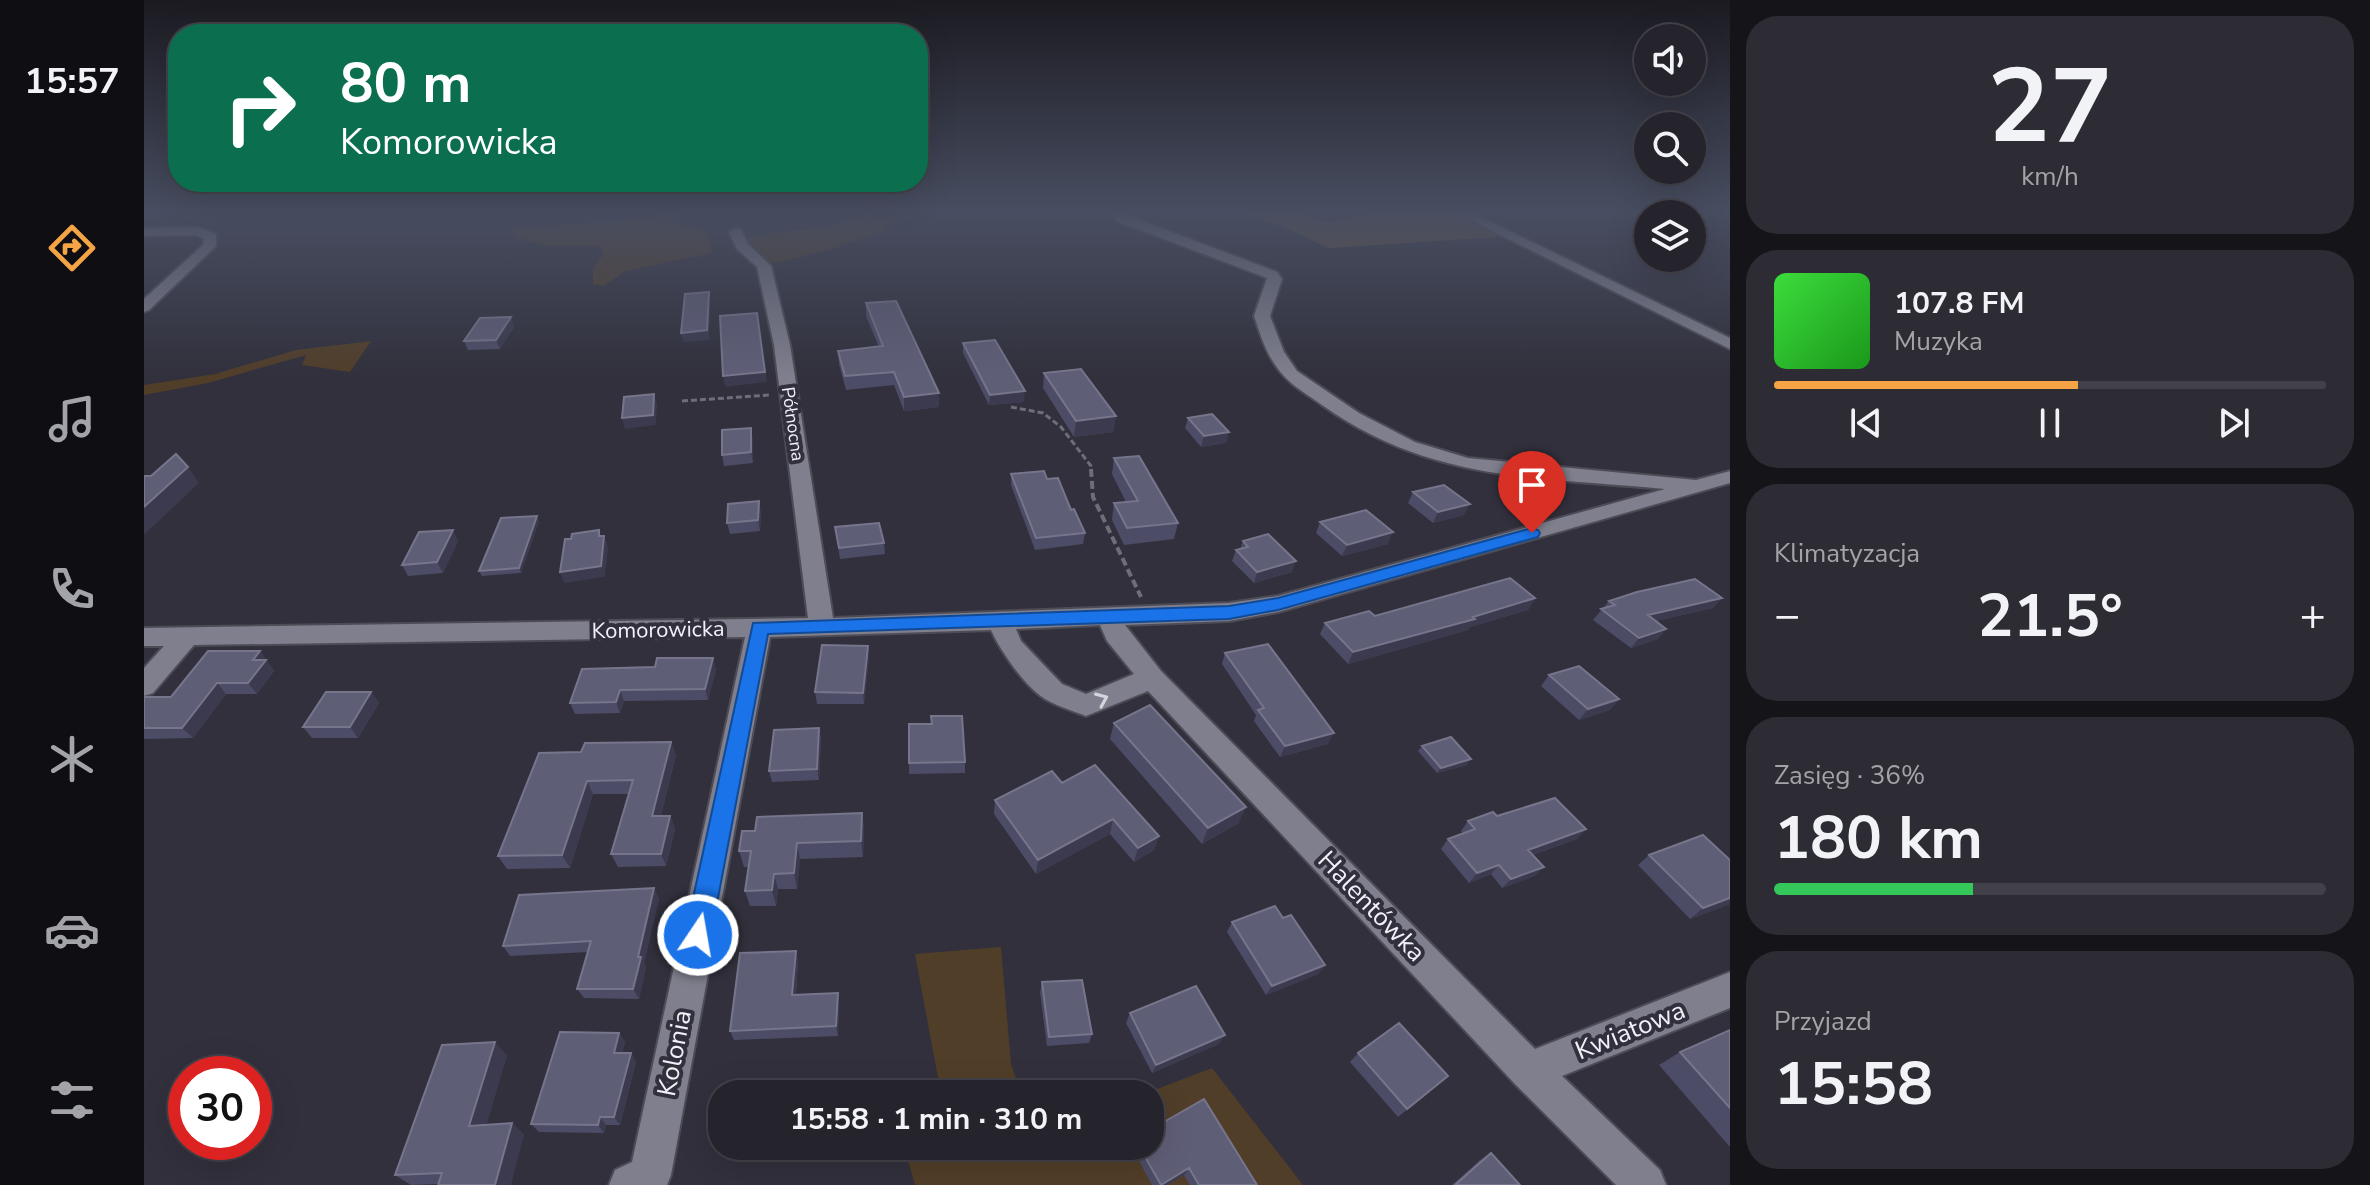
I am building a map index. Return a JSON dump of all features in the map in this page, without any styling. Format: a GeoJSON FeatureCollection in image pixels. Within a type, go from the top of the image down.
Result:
{"type":"FeatureCollection","features":[{"type":"Feature","properties":{"kind":"street"},"geometry":{"type":"LineString","coordinates":[[144,307],[187,266]]}},
{"type":"Feature","properties":{"kind":"street","name":"Północna"},"geometry":{"type":"LineString","coordinates":[[764,266],[782,348],[822,627]]}},
{"type":"Feature","properties":{"kind":"street"},"geometry":{"type":"LineString","coordinates":[[1249,266],[1275,279],[1262,316],[1275,352],[1289,372],[1330,403],[1394,441],[1433,457],[1468,464],[1701,486]]}},
{"type":"Feature","properties":{"kind":"street"},"geometry":{"type":"LineString","coordinates":[[1571,266],[1730,344]]}},
{"type":"Feature","properties":{"kind":"street","name":"Komorowicka"},"geometry":{"type":"LineString","coordinates":[[144,637],[822,627],[1229,612],[1278,604],[1730,477]]}},
{"type":"Feature","properties":{"kind":"street","name":"Halentówka"},"geometry":{"type":"LineString","coordinates":[[1110,618],[1116,635],[1152,678],[1529,1070],[1645,1185]]}},
{"type":"Feature","properties":{"kind":"street"},"geometry":{"type":"LineString","coordinates":[[999,619],[1011,646],[1052,691],[1086,705],[1152,678]]}},
{"type":"Feature","properties":{"kind":"street","name":"Kolonia"},"geometry":{"type":"LineString","coordinates":[[630,1185],[650,1175],[759,628]]}},
{"type":"Feature","properties":{"kind":"street"},"geometry":{"type":"LineString","coordinates":[[144,686],[188,636]]}},
{"type":"Feature","properties":{"kind":"street","name":"Kwiatowa"},"geometry":{"type":"LineString","coordinates":[[1529,1070],[1730,990]]}},
{"type":"Feature","properties":{"kind":"path"},"geometry":{"type":"LineString","coordinates":[[682,401],[789,394]]}},
{"type":"Feature","properties":{"kind":"path"},"geometry":{"type":"LineString","coordinates":[[1011,407],[1043,413],[1061,427],[1091,466],[1093,497],[1151,617]]}},
{"type":"Feature","properties":{"kind":"shaded area"},"geometry":{"type":"Polygon","coordinates":[[[648,266],[625,271],[604,286],[593,284],[593,268],[648,266]]]}},
{"type":"Feature","properties":{"kind":"shaded area"},"geometry":{"type":"Polygon","coordinates":[[[371,341],[350,372],[302,365],[306,355],[208,383],[144,395],[144,385],[215,374],[296,350],[371,341]]]}},
{"type":"Feature","properties":{"kind":"shaded area"},"geometry":{"type":"Polygon","coordinates":[[[1001,947],[1011,1064],[1016,1080],[938,1080],[915,954],[1001,947]]]}},
{"type":"Feature","properties":{"kind":"shaded area"},"geometry":{"type":"Polygon","coordinates":[[[1212,1068],[1303,1185],[915,1185],[908,1160],[1164,1160],[1164,1086],[1212,1068]]]}},
{"type":"Feature","properties":{"kind":"building"},"geometry":{"type":"Polygon","coordinates":[[[709,292],[707,330],[681,333],[685,294],[709,292]]]}},
{"type":"Feature","properties":{"kind":"building"},"geometry":{"type":"Polygon","coordinates":[[[896,301],[939,393],[904,397],[894,372],[845,376],[838,351],[883,346],[866,303],[896,301]]]}},
{"type":"Feature","properties":{"kind":"building"},"geometry":{"type":"Polygon","coordinates":[[[757,313],[765,372],[723,376],[720,316],[757,313]]]}},
{"type":"Feature","properties":{"kind":"building"},"geometry":{"type":"Polygon","coordinates":[[[511,317],[496,340],[464,341],[480,318],[511,317]]]}},
{"type":"Feature","properties":{"kind":"building"},"geometry":{"type":"Polygon","coordinates":[[[995,340],[1025,391],[990,395],[963,343],[995,340]]]}},
{"type":"Feature","properties":{"kind":"building"},"geometry":{"type":"Polygon","coordinates":[[[1081,369],[1116,416],[1076,421],[1044,373],[1081,369]]]}},
{"type":"Feature","properties":{"kind":"building"},"geometry":{"type":"Polygon","coordinates":[[[654,394],[653,415],[622,418],[624,397],[654,394]]]}},
{"type":"Feature","properties":{"kind":"building"},"geometry":{"type":"Polygon","coordinates":[[[1212,414],[1229,432],[1204,436],[1188,418],[1212,414]]]}},
{"type":"Feature","properties":{"kind":"building"},"geometry":{"type":"Polygon","coordinates":[[[751,428],[751,452],[722,455],[722,430],[751,428]]]}},
{"type":"Feature","properties":{"kind":"building"},"geometry":{"type":"Polygon","coordinates":[[[176,454],[188,467],[144,507],[144,476],[151,476],[176,454]]]}},
{"type":"Feature","properties":{"kind":"building"},"geometry":{"type":"Polygon","coordinates":[[[1139,456],[1178,523],[1127,528],[1114,503],[1138,501],[1114,458],[1139,456]]]}},
{"type":"Feature","properties":{"kind":"building"},"geometry":{"type":"Polygon","coordinates":[[[1044,471],[1047,479],[1058,478],[1071,510],[1074,509],[1085,533],[1036,538],[1011,474],[1044,471]]]}},
{"type":"Feature","properties":{"kind":"building"},"geometry":{"type":"Polygon","coordinates":[[[1444,485],[1470,504],[1438,512],[1413,492],[1444,485]]]}},
{"type":"Feature","properties":{"kind":"building"},"geometry":{"type":"Polygon","coordinates":[[[759,501],[758,520],[727,523],[728,504],[759,501]]]}},
{"type":"Feature","properties":{"kind":"building"},"geometry":{"type":"Polygon","coordinates":[[[1366,510],[1393,532],[1347,545],[1320,522],[1366,510]]]}},
{"type":"Feature","properties":{"kind":"building"},"geometry":{"type":"Polygon","coordinates":[[[537,516],[519,568],[479,571],[501,518],[537,516]]]}},
{"type":"Feature","properties":{"kind":"building"},"geometry":{"type":"Polygon","coordinates":[[[879,523],[884,543],[839,548],[835,527],[879,523]]]}},
{"type":"Feature","properties":{"kind":"building"},"geometry":{"type":"Polygon","coordinates":[[[453,530],[437,562],[402,565],[419,532],[453,530]]]}},
{"type":"Feature","properties":{"kind":"building"},"geometry":{"type":"Polygon","coordinates":[[[599,530],[599,536],[604,536],[601,566],[560,572],[565,539],[571,539],[572,534],[599,530]]]}},
{"type":"Feature","properties":{"kind":"building"},"geometry":{"type":"Polygon","coordinates":[[[1268,534],[1296,561],[1257,572],[1236,550],[1248,547],[1243,541],[1268,534]]]}},
{"type":"Feature","properties":{"kind":"building"},"geometry":{"type":"Polygon","coordinates":[[[1510,578],[1535,598],[1473,617],[1475,619],[1353,652],[1325,623],[1369,611],[1375,616],[1510,578]]]}},
{"type":"Feature","properties":{"kind":"building"},"geometry":{"type":"Polygon","coordinates":[[[1695,579],[1722,598],[1648,615],[1666,629],[1639,638],[1601,609],[1615,605],[1609,601],[1637,592],[1695,579]]]}},
{"type":"Feature","properties":{"kind":"building"},"geometry":{"type":"Polygon","coordinates":[[[1268,644],[1334,733],[1285,746],[1258,710],[1264,708],[1225,653],[1268,644]]]}},
{"type":"Feature","properties":{"kind":"building"},"geometry":{"type":"Polygon","coordinates":[[[822,645],[868,646],[863,693],[815,692],[822,645]]]}},
{"type":"Feature","properties":{"kind":"building"},"geometry":{"type":"Polygon","coordinates":[[[208,651],[260,651],[253,660],[266,660],[248,683],[217,683],[182,728],[144,728],[144,697],[171,697],[208,651]]]}},
{"type":"Feature","properties":{"kind":"building"},"geometry":{"type":"Polygon","coordinates":[[[657,658],[713,658],[705,689],[620,690],[616,702],[570,703],[582,669],[655,667],[657,658]]]}},
{"type":"Feature","properties":{"kind":"building"},"geometry":{"type":"Polygon","coordinates":[[[1579,666],[1619,699],[1588,709],[1549,675],[1579,666]]]}},
{"type":"Feature","properties":{"kind":"building"},"geometry":{"type":"Polygon","coordinates":[[[326,692],[371,692],[350,727],[303,727],[326,692]]]}},
{"type":"Feature","properties":{"kind":"building"},"geometry":{"type":"Polygon","coordinates":[[[1150,705],[1246,807],[1208,828],[1114,723],[1150,705]]]}},
{"type":"Feature","properties":{"kind":"building"},"geometry":{"type":"Polygon","coordinates":[[[931,716],[962,716],[965,762],[909,763],[909,724],[932,724],[931,716]]]}},
{"type":"Feature","properties":{"kind":"building"},"geometry":{"type":"Polygon","coordinates":[[[819,728],[817,769],[769,771],[774,730],[819,728]]]}},
{"type":"Feature","properties":{"kind":"building"},"geometry":{"type":"Polygon","coordinates":[[[1451,737],[1471,759],[1441,768],[1422,746],[1451,737]]]}},
{"type":"Feature","properties":{"kind":"building"},"geometry":{"type":"Polygon","coordinates":[[[671,742],[652,816],[670,816],[661,854],[611,854],[633,780],[587,781],[562,855],[498,856],[539,753],[581,752],[585,743],[671,742]]]}},
{"type":"Feature","properties":{"kind":"building"},"geometry":{"type":"Polygon","coordinates":[[[1095,765],[1159,836],[1138,848],[1113,819],[1038,860],[995,800],[1052,771],[1062,783],[1095,765]]]}},
{"type":"Feature","properties":{"kind":"building"},"geometry":{"type":"Polygon","coordinates":[[[1555,798],[1586,829],[1528,850],[1544,867],[1511,879],[1499,865],[1477,873],[1448,839],[1475,829],[1468,821],[1493,812],[1497,816],[1555,798]]]}},
{"type":"Feature","properties":{"kind":"building"},"geometry":{"type":"Polygon","coordinates":[[[862,813],[861,841],[797,843],[794,873],[774,874],[772,890],[745,891],[751,851],[739,851],[742,831],[755,831],[757,817],[862,813]]]}},
{"type":"Feature","properties":{"kind":"building"},"geometry":{"type":"Polygon","coordinates":[[[1703,835],[1730,860],[1730,898],[1703,908],[1649,855],[1703,835]]]}},
{"type":"Feature","properties":{"kind":"building"},"geometry":{"type":"Polygon","coordinates":[[[654,888],[633,989],[577,989],[591,941],[503,946],[519,895],[654,888]]]}},
{"type":"Feature","properties":{"kind":"building"},"geometry":{"type":"Polygon","coordinates":[[[1275,906],[1283,918],[1291,915],[1325,965],[1272,986],[1232,922],[1275,906]]]}},
{"type":"Feature","properties":{"kind":"building"},"geometry":{"type":"Polygon","coordinates":[[[796,951],[792,995],[838,993],[836,1026],[730,1031],[740,953],[796,951]]]}},
{"type":"Feature","properties":{"kind":"building"},"geometry":{"type":"Polygon","coordinates":[[[1082,980],[1092,1034],[1049,1037],[1042,982],[1082,980]]]}},
{"type":"Feature","properties":{"kind":"building"},"geometry":{"type":"Polygon","coordinates":[[[1196,986],[1225,1035],[1156,1065],[1130,1013],[1196,986]]]}},
{"type":"Feature","properties":{"kind":"building"},"geometry":{"type":"Polygon","coordinates":[[[1399,1023],[1448,1076],[1407,1109],[1358,1053],[1399,1023]]]}},
{"type":"Feature","properties":{"kind":"building"},"geometry":{"type":"Polygon","coordinates":[[[1730,1030],[1730,1108],[1680,1052],[1730,1030]]]}},
{"type":"Feature","properties":{"kind":"building"},"geometry":{"type":"Polygon","coordinates":[[[560,1032],[619,1033],[614,1053],[631,1053],[614,1117],[600,1117],[598,1125],[531,1124],[560,1032]]]}},
{"type":"Feature","properties":{"kind":"building"},"geometry":{"type":"Polygon","coordinates":[[[495,1042],[469,1126],[512,1123],[495,1185],[438,1185],[442,1173],[395,1175],[442,1045],[495,1042]]]}},
{"type":"Feature","properties":{"kind":"building"},"geometry":{"type":"Polygon","coordinates":[[[1204,1099],[1257,1185],[1199,1185],[1189,1168],[1161,1185],[1147,1160],[1164,1160],[1164,1122],[1204,1099]]]}},
{"type":"Feature","properties":{"kind":"building"},"geometry":{"type":"Polygon","coordinates":[[[1491,1153],[1520,1185],[1455,1185],[1491,1153]]]}},
{"type":"Feature","properties":{"kind":"route"},"geometry":{"type":"LineString","coordinates":[[698,935],[759,628],[1229,612],[1278,604],[1532,533]]}}]}
